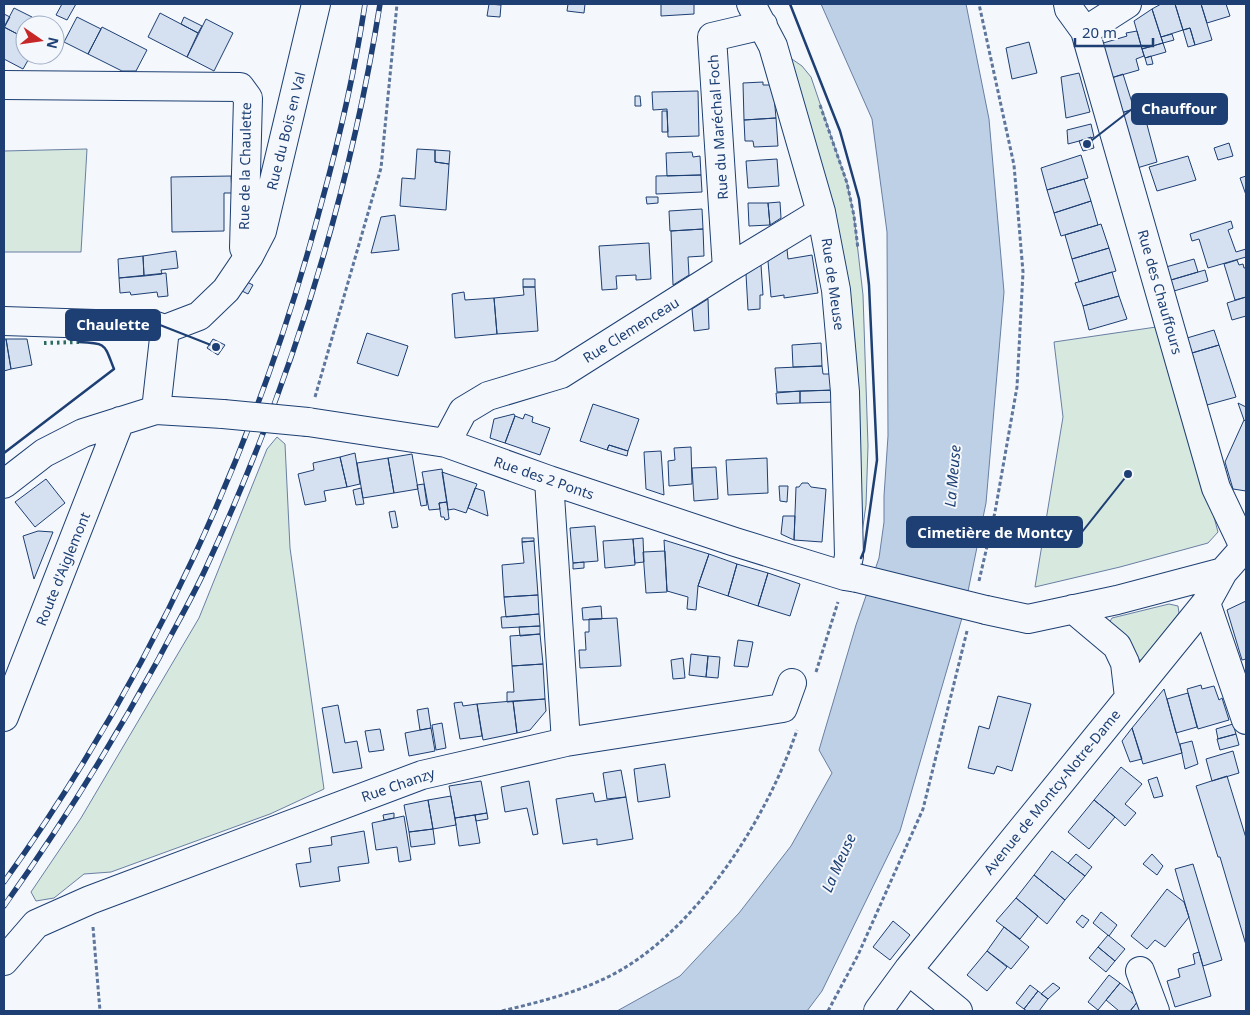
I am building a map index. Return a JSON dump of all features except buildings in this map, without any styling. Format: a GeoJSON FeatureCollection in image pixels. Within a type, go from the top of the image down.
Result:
{"type":"FeatureCollection","features":[{"type":"Feature","properties":{"kind":"street","name":"Rue du Bois en Val"},"geometry":{"type":"LineString","coordinates":[[249,256],[262,231],[316,4]]}},
{"type":"Feature","properties":{"kind":"street"},"geometry":{"type":"LineString","coordinates":[[1068,4],[1069,9],[1085,31],[1127,4]]}},
{"type":"Feature","properties":{"kind":"street","name":"Rue de Meuse"},"geometry":{"type":"LineString","coordinates":[[757,14],[773,46],[821,212],[836,290],[845,392],[851,577]]}},
{"type":"Feature","properties":{"kind":"street","name":"Rue du Maréchal Foch"},"geometry":{"type":"LineString","coordinates":[[727,269],[712,37],[757,14]]}},
{"type":"Feature","properties":{"kind":"street","name":"Rue des Chauffours"},"geometry":{"type":"LineString","coordinates":[[1085,31],[1216,488],[1246,548]]}},
{"type":"Feature","properties":{"kind":"street"},"geometry":{"type":"LineString","coordinates":[[4,70],[31,85]]}},
{"type":"Feature","properties":{"kind":"street","name":"Rue de la Chaulette"},"geometry":{"type":"LineString","coordinates":[[4,85],[240,87],[248,98],[244,248],[249,256]]}},
{"type":"Feature","properties":{"kind":"street","name":"Rue Clemenceau"},"geometry":{"type":"LineString","coordinates":[[446,443],[463,411],[488,396],[561,374],[821,212]]}},
{"type":"Feature","properties":{"kind":"street"},"geometry":{"type":"LineString","coordinates":[[4,321],[156,326],[165,329],[199,316],[226,290],[249,256]]}},
{"type":"Feature","properties":{"kind":"street"},"geometry":{"type":"LineString","coordinates":[[4,484],[44,453],[83,432],[156,410],[165,329]]}},
{"type":"Feature","properties":{"kind":"street","name":"Rue des 2 Ponts"},"geometry":{"type":"LineString","coordinates":[[156,410],[308,422],[446,443],[548,480],[735,542],[851,577],[982,597],[1028,619],[1117,600],[1223,572]]}},
{"type":"Feature","properties":{"kind":"street","name":"Route d'Aiglemont"},"geometry":{"type":"LineString","coordinates":[[4,717],[120,421]]}},
{"type":"Feature","properties":{"kind":"street"},"geometry":{"type":"LineString","coordinates":[[548,480],[566,742]]}},
{"type":"Feature","properties":{"kind":"street","name":"Avenue de Montcy-Notre-Dame"},"geometry":{"type":"LineString","coordinates":[[878,1011],[908,970],[1206,602],[1223,572],[1246,548]]}},
{"type":"Feature","properties":{"kind":"street"},"geometry":{"type":"LineString","coordinates":[[1206,602],[1246,720]]}},
{"type":"Feature","properties":{"kind":"street"},"geometry":{"type":"LineString","coordinates":[[1074,609],[1117,646],[1125,663],[1129,697]]}},
{"type":"Feature","properties":{"kind":"street","name":"Rue Chanzy"},"geometry":{"type":"LineString","coordinates":[[4,961],[36,924],[90,900],[422,775],[566,742],[783,708],[803,681]]}},
{"type":"Feature","properties":{"kind":"street"},"geometry":{"type":"LineString","coordinates":[[908,970],[958,1011]]}},
{"type":"Feature","properties":{"kind":"street"},"geometry":{"type":"LineString","coordinates":[[1140,971],[1155,1011]]}},
{"type":"Feature","properties":{"kind":"path"},"geometry":{"type":"LineString","coordinates":[[308,422],[381,168],[397,4]]}},
{"type":"Feature","properties":{"kind":"path"},"geometry":{"type":"LineString","coordinates":[[979,4],[1014,164],[1023,272],[1017,387],[982,597]]}},
{"type":"Feature","properties":{"kind":"path"},"geometry":{"type":"LineString","coordinates":[[803,681],[851,577]]}},
{"type":"Feature","properties":{"kind":"path"},"geometry":{"type":"LineString","coordinates":[[828,1011],[858,955],[923,809],[968,630]]}},
{"type":"Feature","properties":{"kind":"path"},"geometry":{"type":"LineString","coordinates":[[502,1011],[573,992],[611,975],[648,951],[677,927],[696,907],[744,839],[767,800],[786,761],[799,724]]}},
{"type":"Feature","properties":{"kind":"path"},"geometry":{"type":"LineString","coordinates":[[90,900],[100,1011]]}},
{"type":"Feature","properties":{"kind":"shaded area"},"geometry":{"type":"Polygon","coordinates":[[[773,46],[802,66],[811,77],[847,183],[854,216],[863,295],[868,446],[866,505],[860,547],[845,392],[773,46]]]}},
{"type":"Feature","properties":{"kind":"shaded area"},"geometry":{"type":"Polygon","coordinates":[[[87,149],[81,252],[4,252],[4,151],[87,149]]]}},
{"type":"Feature","properties":{"kind":"shaded area"},"geometry":{"type":"Polygon","coordinates":[[[1163,326],[1218,532],[1208,543],[1120,567],[1035,587],[1063,417],[1054,342],[1163,326]]]}},
{"type":"Feature","properties":{"kind":"shaded area"},"geometry":{"type":"Polygon","coordinates":[[[277,437],[285,444],[290,548],[324,789],[270,814],[111,872],[84,874],[54,898],[36,901],[31,892],[81,818],[199,618],[267,449],[277,437]]]}},
{"type":"Feature","properties":{"kind":"shaded area"},"geometry":{"type":"Polygon","coordinates":[[[1169,604],[1178,606],[1179,613],[1154,649],[1141,660],[1138,660],[1109,623],[1112,618],[1169,604]]]}},
{"type":"Feature","properties":{"kind":"water","name":"La Meuse"},"geometry":{"type":"Polygon","coordinates":[[[821,4],[966,4],[989,119],[1004,292],[986,503],[964,611],[900,831],[822,991],[807,1011],[617,1011],[680,976],[739,913],[791,846],[832,773],[819,750],[856,625],[879,558],[884,522],[888,436],[887,232],[872,119],[821,4]]]}},
{"type":"Feature","properties":{"kind":"railway"},"geometry":{"type":"LineString","coordinates":[[4,882],[57,804],[107,723],[152,641],[194,556],[232,470],[266,382],[296,292],[322,201],[357,53],[365,4]]}},
{"type":"Feature","properties":{"kind":"railway"},"geometry":{"type":"LineString","coordinates":[[4,906],[66,815],[141,690],[200,581],[235,502],[289,364],[333,222],[367,77],[380,4]]}},
{"type":"Feature","properties":{"kind":"hedge"},"geometry":{"type":"LineString","coordinates":[[44,343],[79,342]]}},
{"type":"Feature","properties":{"kind":"wall"},"geometry":{"type":"LineString","coordinates":[[790,4],[840,131],[859,199],[869,285],[877,460],[864,551],[861,558]]}},
{"type":"Feature","properties":{"kind":"wall"},"geometry":{"type":"LineString","coordinates":[[4,451],[4,453],[114,369],[103,346],[95,343],[79,342]]}},
{"type":"Feature","properties":{"kind":"place","name":"Chauffour"},"geometry":{"type":"Point","coordinates":[1087,144]}},
{"type":"Feature","properties":{"kind":"place","name":"Chaulette"},"geometry":{"type":"Point","coordinates":[216,347]}},
{"type":"Feature","properties":{"kind":"place","name":"Cimetière de Montcy"},"geometry":{"type":"Point","coordinates":[1128,474]}}]}
